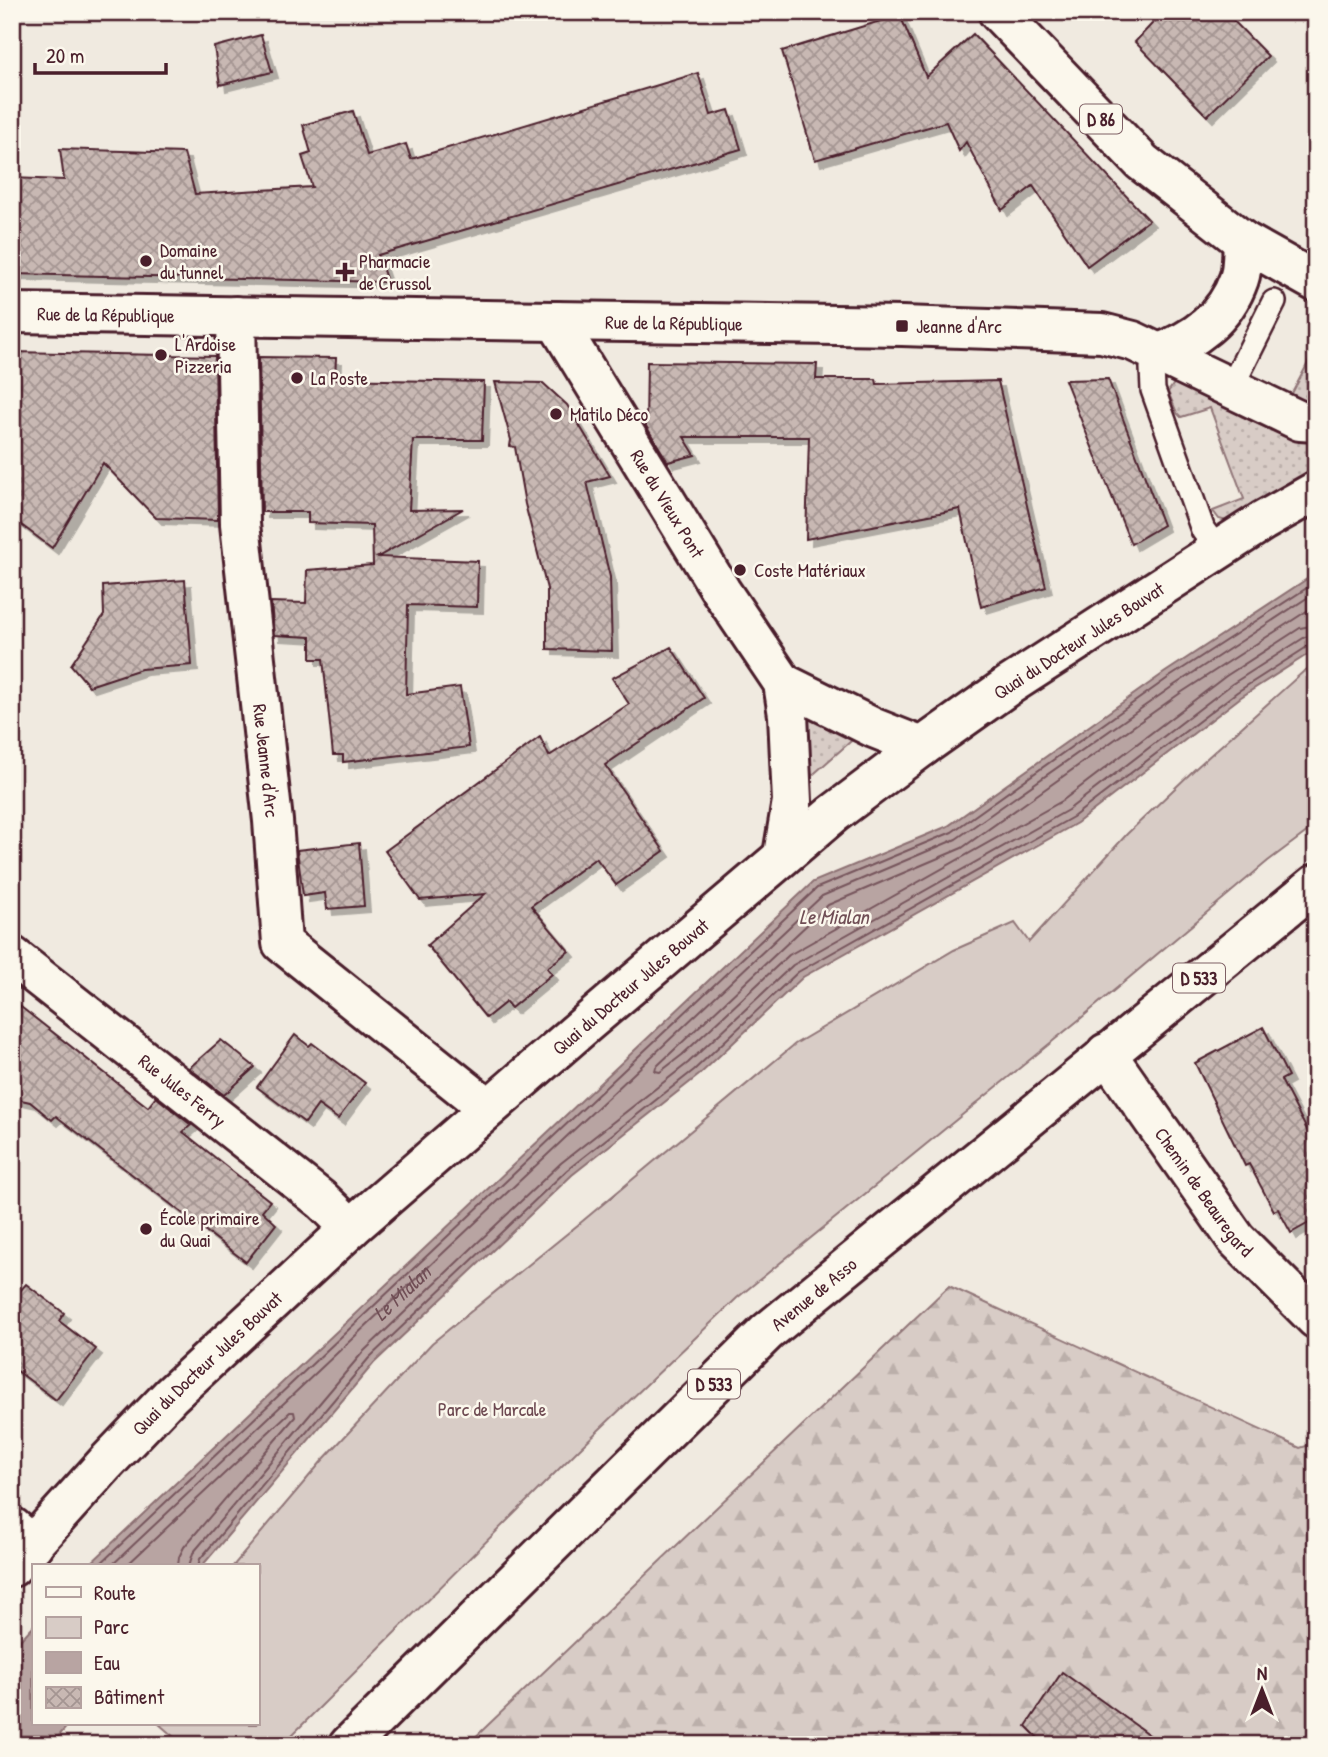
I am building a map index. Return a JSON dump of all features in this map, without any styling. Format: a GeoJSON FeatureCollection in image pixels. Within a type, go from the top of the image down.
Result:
{"type":"FeatureCollection","features":[{"type":"Feature","properties":{"kind":"street","name":"D 86"},"geometry":{"type":"LineString","coordinates":[[999,12],[1142,162],[1243,242],[1316,282]]}},
{"type":"Feature","properties":{"kind":"street","name":"D 86"},"geometry":{"type":"LineString","coordinates":[[1213,216],[1316,252]]}},
{"type":"Feature","properties":{"kind":"street"},"geometry":{"type":"LineString","coordinates":[[1157,354],[1185,343],[1217,317],[1229,302],[1240,277],[1243,242]]}},
{"type":"Feature","properties":{"kind":"street","name":"Rue de la République"},"geometry":{"type":"LineString","coordinates":[[12,313],[902,326],[1102,333],[1133,341],[1300,421],[1316,422]]}},
{"type":"Feature","properties":{"kind":"street","name":"Rue Jeanne d'Arc"},"geometry":{"type":"LineString","coordinates":[[236,316],[240,524],[273,821],[282,943],[488,1108]]}},
{"type":"Feature","properties":{"kind":"street","name":"Rue du Vieux Pont"},"geometry":{"type":"LineString","coordinates":[[556,321],[721,591],[783,683],[874,729],[922,747]]}},
{"type":"Feature","properties":{"kind":"street","name":"Quai du Docteur Jules Bouvat"},"geometry":{"type":"LineString","coordinates":[[19,1546],[105,1464],[171,1395],[351,1228],[783,855],[922,747],[1008,686],[1263,521],[1316,491]]}},
{"type":"Feature","properties":{"kind":"street","name":"Rue du Vieux Pont"},"geometry":{"type":"LineString","coordinates":[[783,683],[792,801],[783,855]]}},
{"type":"Feature","properties":{"kind":"street","name":"Avenue de Asso"},"geometry":{"type":"LineString","coordinates":[[349,1745],[767,1332],[1316,884]]}},
{"type":"Feature","properties":{"kind":"street","name":"Rue Jules Ferry"},"geometry":{"type":"LineString","coordinates":[[12,956],[323,1201],[351,1228]]}},
{"type":"Feature","properties":{"kind":"street","name":"Chemin de Beauregard"},"geometry":{"type":"LineString","coordinates":[[1106,1053],[1236,1239],[1312,1311]]}},
{"type":"Feature","properties":{"kind":"lane"},"geometry":{"type":"LineString","coordinates":[[1231,388],[1274,302]]}},
{"type":"Feature","properties":{"kind":"lane"},"geometry":{"type":"LineString","coordinates":[[1157,354],[1152,368],[1153,390],[1203,530],[1218,550]]}},
{"type":"Feature","properties":{"kind":"green space"},"geometry":{"type":"Polygon","coordinates":[[[1316,348],[1316,405],[1290,397],[1316,348]]]}},
{"type":"Feature","properties":{"kind":"green space"},"geometry":{"type":"Polygon","coordinates":[[[1177,379],[1262,426],[1280,434],[1316,442],[1316,481],[1230,522],[1219,519],[1213,511],[1244,499],[1210,408],[1181,417],[1177,413],[1168,392],[1177,379]]]}},
{"type":"Feature","properties":{"kind":"green space","name":"Parc de Marcale"},"geometry":{"type":"Polygon","coordinates":[[[1316,664],[1316,825],[1268,861],[1080,1019],[737,1298],[580,1448],[282,1745],[183,1745],[161,1726],[259,1726],[259,1564],[235,1564],[322,1461],[432,1343],[795,1044],[954,950],[1015,923],[1029,942],[1127,834],[1304,671],[1316,664]]]}},
{"type":"Feature","properties":{"kind":"green space"},"geometry":{"type":"Polygon","coordinates":[[[798,708],[859,734],[799,787],[798,708]]]}},
{"type":"Feature","properties":{"kind":"green space"},"geometry":{"type":"Polygon","coordinates":[[[949,1286],[1300,1448],[1316,1443],[1316,1745],[467,1745],[949,1286]]]}},
{"type":"Feature","properties":{"kind":"water","name":"Le Mialan"},"geometry":{"type":"Polygon","coordinates":[[[1316,573],[1316,649],[1241,697],[1077,823],[803,977],[699,1075],[572,1175],[374,1363],[204,1564],[90,1564],[813,882],[948,826],[1164,673],[1316,573]]]}},
{"type":"Feature","properties":{"kind":"water"},"geometry":{"type":"Polygon","coordinates":[[[32,1627],[32,1726],[67,1726],[51,1745],[12,1745],[12,1649],[32,1627]]]}},
{"type":"Feature","properties":{"kind":"building"},"geometry":{"type":"Polygon","coordinates":[[[1163,12],[1225,12],[1268,56],[1207,116],[1135,42],[1163,12]]]}},
{"type":"Feature","properties":{"kind":"building"},"geometry":{"type":"Polygon","coordinates":[[[900,15],[926,77],[973,34],[1149,220],[1087,266],[1033,186],[1002,210],[966,142],[959,151],[946,122],[815,160],[782,51],[900,15]]]}},
{"type":"Feature","properties":{"kind":"building"},"geometry":{"type":"Polygon","coordinates":[[[261,35],[272,72],[220,85],[214,47],[261,35]]]}},
{"type":"Feature","properties":{"kind":"building"},"geometry":{"type":"Polygon","coordinates":[[[698,73],[711,115],[729,110],[741,149],[378,255],[387,282],[12,274],[12,178],[64,180],[60,149],[184,153],[195,194],[312,187],[302,156],[311,153],[303,125],[353,111],[367,155],[406,144],[411,159],[698,73]]]}},
{"type":"Feature","properties":{"kind":"building"},"geometry":{"type":"Polygon","coordinates":[[[12,352],[215,356],[218,520],[156,518],[103,463],[52,548],[12,518],[12,352]]]}},
{"type":"Feature","properties":{"kind":"building"},"geometry":{"type":"Polygon","coordinates":[[[259,357],[336,358],[335,379],[484,382],[482,440],[413,440],[409,510],[463,509],[378,557],[478,561],[477,607],[408,605],[406,694],[460,687],[469,747],[343,762],[343,755],[333,755],[323,659],[311,659],[311,637],[274,635],[271,602],[306,603],[307,570],[373,565],[372,525],[308,523],[308,512],[262,512],[259,357]]]}},
{"type":"Feature","properties":{"kind":"building"},"geometry":{"type":"Polygon","coordinates":[[[647,362],[817,364],[816,379],[876,379],[877,384],[998,381],[1046,587],[981,607],[960,509],[806,539],[809,437],[684,437],[695,455],[668,462],[646,426],[647,362]]]}},
{"type":"Feature","properties":{"kind":"building"},"geometry":{"type":"Polygon","coordinates":[[[1108,379],[1163,525],[1131,544],[1065,380],[1108,379]]]}},
{"type":"Feature","properties":{"kind":"building"},"geometry":{"type":"Polygon","coordinates":[[[495,382],[543,383],[567,405],[610,476],[587,482],[610,577],[612,651],[547,649],[547,589],[525,504],[515,447],[510,446],[511,440],[495,382]]]}},
{"type":"Feature","properties":{"kind":"building"},"geometry":{"type":"Polygon","coordinates":[[[185,580],[192,665],[141,669],[89,686],[71,665],[104,615],[103,586],[185,580]]]}},
{"type":"Feature","properties":{"kind":"building"},"geometry":{"type":"Polygon","coordinates":[[[671,647],[704,698],[605,765],[664,851],[616,885],[596,858],[531,906],[569,951],[547,968],[552,974],[511,1008],[506,1002],[486,1018],[427,945],[485,894],[420,900],[385,851],[540,737],[549,756],[629,704],[612,678],[671,647]]]}},
{"type":"Feature","properties":{"kind":"building"},"geometry":{"type":"Polygon","coordinates":[[[359,843],[364,906],[327,909],[325,893],[303,896],[297,850],[359,843]]]}},
{"type":"Feature","properties":{"kind":"building"},"geometry":{"type":"Polygon","coordinates":[[[12,1000],[148,1107],[156,1097],[191,1125],[183,1132],[270,1201],[262,1211],[276,1224],[246,1262],[56,1116],[52,1120],[30,1102],[12,1098],[12,1000]]]}},
{"type":"Feature","properties":{"kind":"building"},"geometry":{"type":"Polygon","coordinates":[[[1263,1027],[1288,1076],[1281,1080],[1316,1147],[1316,1219],[1291,1233],[1278,1209],[1274,1211],[1249,1164],[1245,1166],[1195,1063],[1263,1027]]]}},
{"type":"Feature","properties":{"kind":"building"},"geometry":{"type":"Polygon","coordinates":[[[295,1035],[309,1046],[312,1043],[365,1083],[338,1119],[318,1105],[305,1123],[257,1087],[295,1035]]]}},
{"type":"Feature","properties":{"kind":"building"},"geometry":{"type":"Polygon","coordinates":[[[221,1040],[255,1067],[224,1095],[189,1068],[221,1040]]]}},
{"type":"Feature","properties":{"kind":"building"},"geometry":{"type":"Polygon","coordinates":[[[26,1284],[64,1313],[59,1321],[96,1349],[56,1400],[12,1367],[12,1300],[26,1284]]]}},
{"type":"Feature","properties":{"kind":"building"},"geometry":{"type":"Polygon","coordinates":[[[1062,1672],[1163,1745],[1045,1745],[1026,1726],[1062,1672]]]}},
{"type":"Feature","properties":{"kind":"place","name":"Domaine du tunnel"},"geometry":{"type":"Point","coordinates":[146,261]}},
{"type":"Feature","properties":{"kind":"place","name":"Pharmacie de Crussol"},"geometry":{"type":"Point","coordinates":[345,272]}},
{"type":"Feature","properties":{"kind":"place","name":"Jeanne d'Arc"},"geometry":{"type":"Point","coordinates":[902,326]}},
{"type":"Feature","properties":{"kind":"place","name":"L'Ardoise Pizzeria"},"geometry":{"type":"Point","coordinates":[161,355]}},
{"type":"Feature","properties":{"kind":"place","name":"La Poste"},"geometry":{"type":"Point","coordinates":[297,378]}},
{"type":"Feature","properties":{"kind":"place","name":"Matilo Déco"},"geometry":{"type":"Point","coordinates":[556,414]}},
{"type":"Feature","properties":{"kind":"place","name":"Coste Matériaux"},"geometry":{"type":"Point","coordinates":[740,570]}},
{"type":"Feature","properties":{"kind":"place","name":"École primaire du Quai"},"geometry":{"type":"Point","coordinates":[146,1229]}}]}
